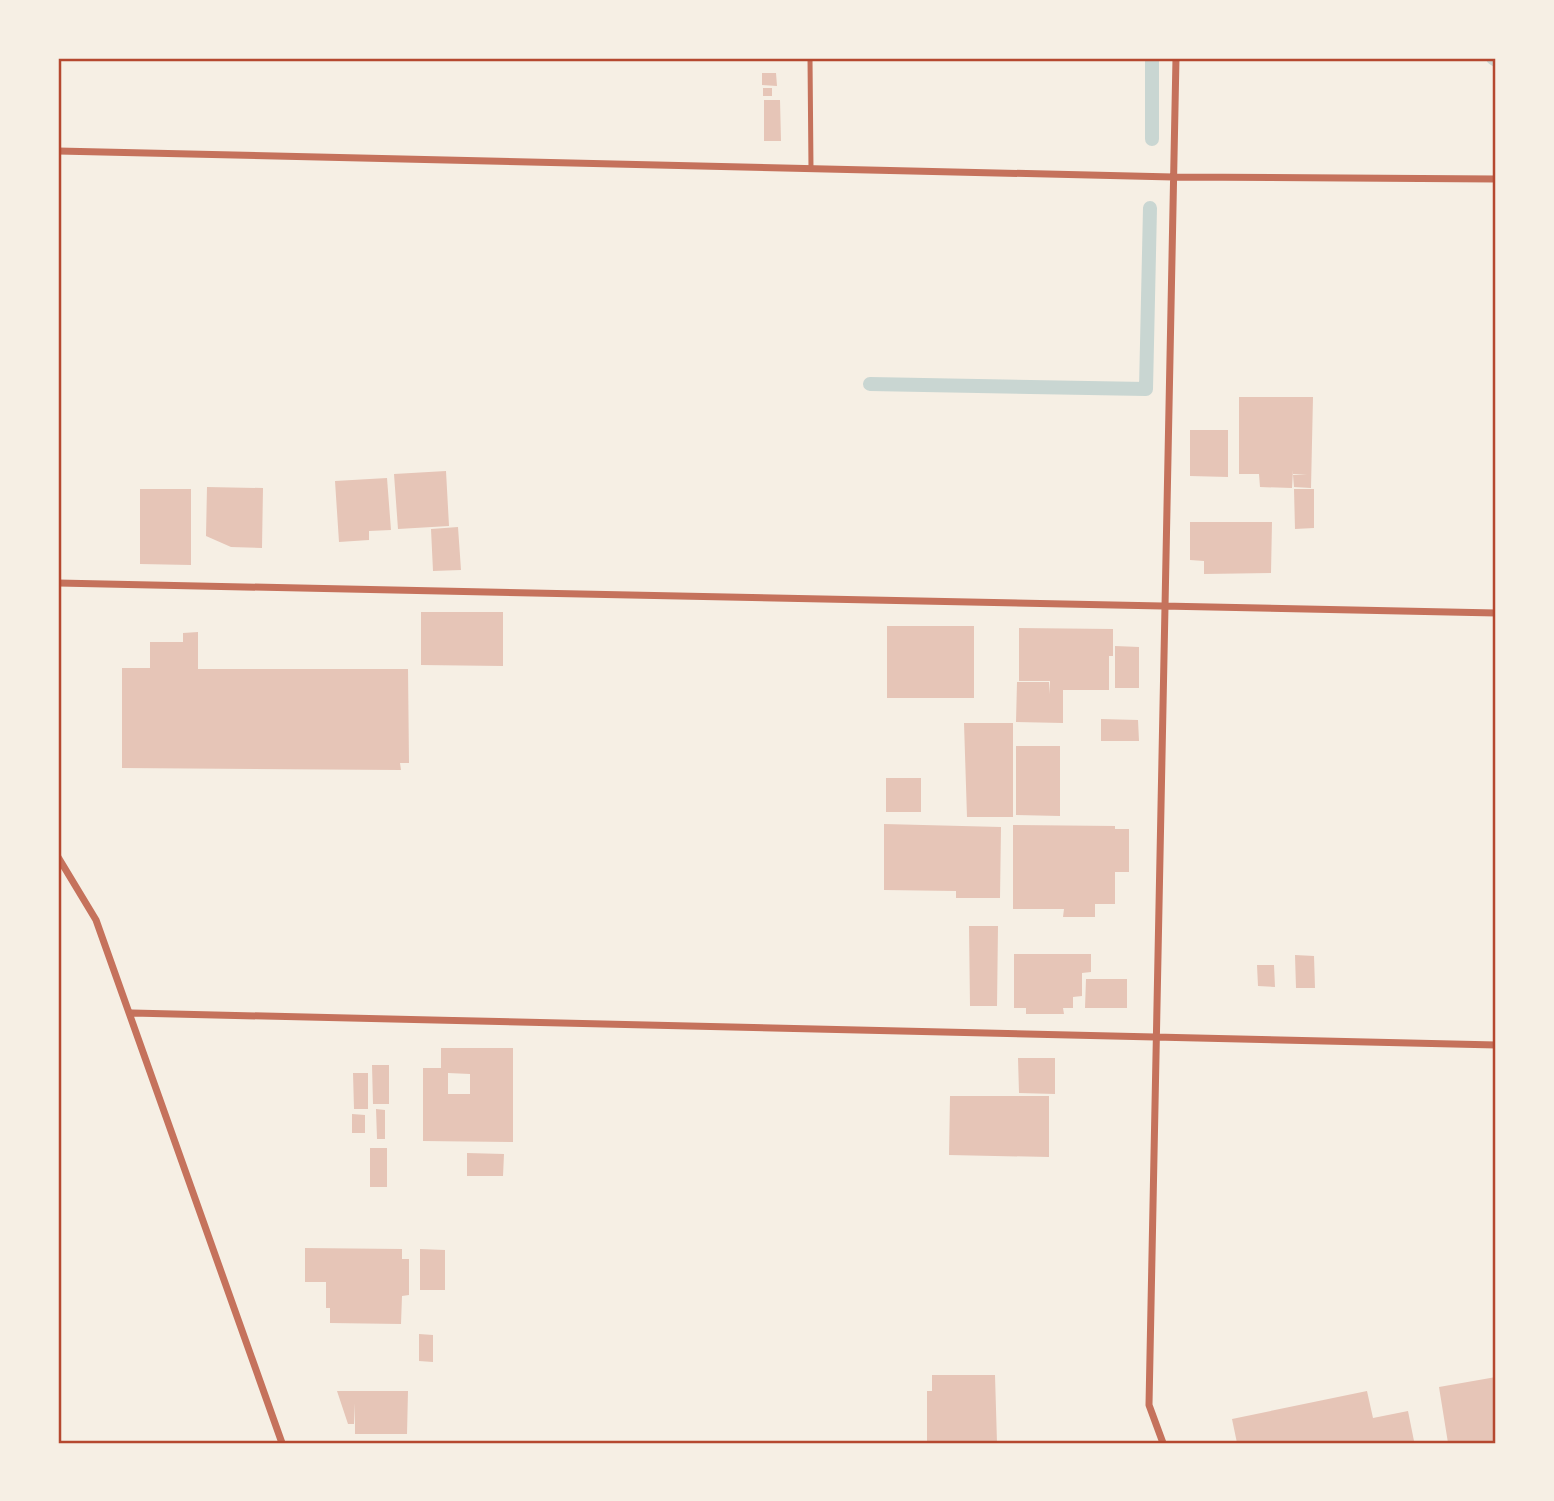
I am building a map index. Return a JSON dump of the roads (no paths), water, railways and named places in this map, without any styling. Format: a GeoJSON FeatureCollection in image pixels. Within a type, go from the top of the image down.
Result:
{"type":"FeatureCollection","features":[{"type":"Feature","properties":{"kind":"street"},"geometry":{"type":"LineString","coordinates":[[1163,1443],[1149,1405],[1175,58]]}},
{"type":"Feature","properties":{"kind":"street"},"geometry":{"type":"LineString","coordinates":[[58,151],[1173,177],[1496,178]]}},
{"type":"Feature","properties":{"kind":"street"},"geometry":{"type":"LineString","coordinates":[[58,583],[1496,613]]}},
{"type":"Feature","properties":{"kind":"street"},"geometry":{"type":"LineString","coordinates":[[58,857],[96,920],[282,1443]]}},
{"type":"Feature","properties":{"kind":"street"},"geometry":{"type":"LineString","coordinates":[[131,1013],[1496,1045]]}},
{"type":"Feature","properties":{"kind":"lane"},"geometry":{"type":"LineString","coordinates":[[810,58],[811,169]]}},
{"type":"Feature","properties":{"kind":"waterway"},"geometry":{"type":"LineString","coordinates":[[1152,58],[1152,139]]}},
{"type":"Feature","properties":{"kind":"waterway"},"geometry":{"type":"LineString","coordinates":[[870,384],[1146,389],[1150,208]]}}]}
